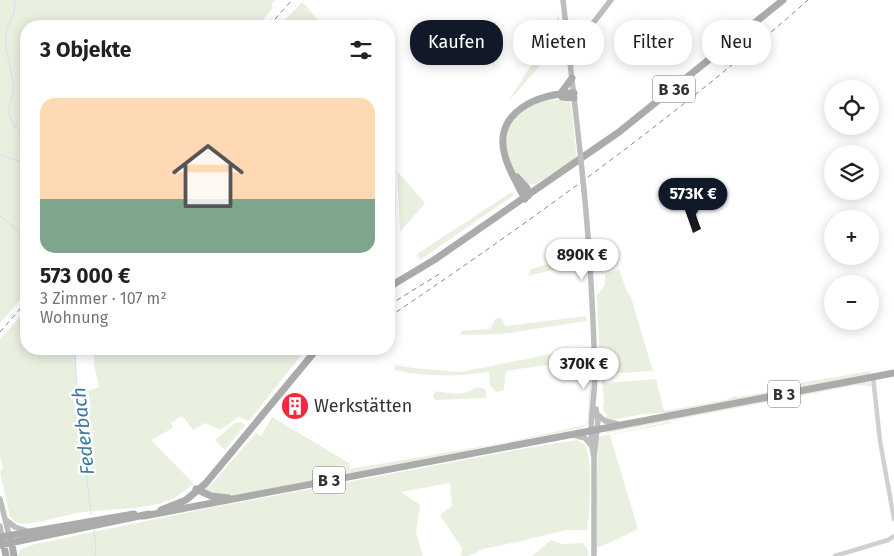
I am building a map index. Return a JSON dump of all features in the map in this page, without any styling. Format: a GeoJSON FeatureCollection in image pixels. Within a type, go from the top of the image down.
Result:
{"type":"FeatureCollection","features":[{"type":"Feature","properties":{"kind":"main road","name":"B 36"},"geometry":{"type":"LineString","coordinates":[[395,284],[542,187],[619,132],[784,0]]}},
{"type":"Feature","properties":{"kind":"main road"},"geometry":{"type":"LineString","coordinates":[[561,94],[572,78]]}},
{"type":"Feature","properties":{"kind":"main road"},"geometry":{"type":"LineString","coordinates":[[527,197],[504,155],[503,145],[507,126],[523,106],[532,100],[561,94],[574,96]]}},
{"type":"Feature","properties":{"kind":"main road"},"geometry":{"type":"LineString","coordinates":[[552,96],[574,96]]}},
{"type":"Feature","properties":{"kind":"main road"},"geometry":{"type":"LineString","coordinates":[[513,174],[524,184],[542,187]]}},
{"type":"Feature","properties":{"kind":"main road"},"geometry":{"type":"LineString","coordinates":[[524,184],[527,197]]}},
{"type":"Feature","properties":{"kind":"main road"},"geometry":{"type":"LineString","coordinates":[[144,516],[181,502],[197,490],[213,474],[312,355]]}},
{"type":"Feature","properties":{"kind":"main road","name":"B 3"},"geometry":{"type":"LineString","coordinates":[[4,542],[26,540],[618,424],[894,373]]}},
{"type":"Feature","properties":{"kind":"main road"},"geometry":{"type":"LineString","coordinates":[[4,542],[28,532],[144,512],[172,503],[197,490]]}},
{"type":"Feature","properties":{"kind":"main road","name":"B 3"},"geometry":{"type":"LineString","coordinates":[[197,490],[215,497],[243,497]]}},
{"type":"Feature","properties":{"kind":"main road"},"geometry":{"type":"LineString","coordinates":[[4,542],[15,556],[26,540]]}},
{"type":"Feature","properties":{"kind":"main road"},"geometry":{"type":"LineString","coordinates":[[4,542],[6,556]]}},
{"type":"Feature","properties":{"kind":"street"},"geometry":{"type":"LineString","coordinates":[[563,0],[565,20]]}},
{"type":"Feature","properties":{"kind":"street"},"geometry":{"type":"LineString","coordinates":[[595,20],[611,0]]}},
{"type":"Feature","properties":{"kind":"street"},"geometry":{"type":"LineString","coordinates":[[571,65],[592,276],[594,556]]}},
{"type":"Feature","properties":{"kind":"street"},"geometry":{"type":"LineString","coordinates":[[873,377],[880,441],[894,519]]}},
{"type":"Feature","properties":{"kind":"street"},"geometry":{"type":"LineString","coordinates":[[594,405],[598,415],[605,421],[618,424]]}},
{"type":"Feature","properties":{"kind":"street"},"geometry":{"type":"LineString","coordinates":[[590,444],[598,415]]}},
{"type":"Feature","properties":{"kind":"street"},"geometry":{"type":"LineString","coordinates":[[569,434],[582,437],[590,444],[594,457]]}},
{"type":"Feature","properties":{"kind":"street"},"geometry":{"type":"LineString","coordinates":[[0,499],[6,520],[4,542]]}},
{"type":"Feature","properties":{"kind":"street"},"geometry":{"type":"LineString","coordinates":[[6,520],[15,527],[28,532]]}},
{"type":"Feature","properties":{"kind":"street"},"geometry":{"type":"LineString","coordinates":[[0,526],[4,542]]}},
{"type":"Feature","properties":{"kind":"street"},"geometry":{"type":"LineString","coordinates":[[835,556],[888,540],[894,536]]}},
{"type":"Feature","properties":{"kind":"green space"},"geometry":{"type":"Polygon","coordinates":[[[0,0],[275,0],[271,5],[273,8],[262,20],[20,20],[20,300],[0,323],[0,0]]]}},
{"type":"Feature","properties":{"kind":"green space"},"geometry":{"type":"Polygon","coordinates":[[[302,2],[318,20],[285,20],[302,2]]]}},
{"type":"Feature","properties":{"kind":"green space"},"geometry":{"type":"Polygon","coordinates":[[[531,65],[541,65],[508,102],[531,65]]]}},
{"type":"Feature","properties":{"kind":"green space"},"geometry":{"type":"Polygon","coordinates":[[[548,100],[567,100],[571,103],[577,159],[537,183],[530,185],[519,178],[510,163],[505,146],[505,135],[518,114],[533,105],[548,100]]]}},
{"type":"Feature","properties":{"kind":"green space"},"geometry":{"type":"Polygon","coordinates":[[[397,171],[425,203],[400,232],[397,171]]]}},
{"type":"Feature","properties":{"kind":"green space"},"geometry":{"type":"Polygon","coordinates":[[[512,192],[514,195],[420,260],[417,254],[512,192]]]}},
{"type":"Feature","properties":{"kind":"green space"},"geometry":{"type":"Polygon","coordinates":[[[579,255],[581,263],[528,276],[531,269],[579,255]]]}},
{"type":"Feature","properties":{"kind":"green space"},"geometry":{"type":"Polygon","coordinates":[[[619,269],[628,294],[630,294],[653,371],[605,374],[605,383],[656,379],[664,411],[730,399],[734,396],[738,397],[773,391],[782,386],[871,371],[871,374],[670,413],[643,414],[611,420],[605,419],[607,415],[603,409],[597,295],[605,285],[605,275],[619,269]]]}},
{"type":"Feature","properties":{"kind":"green space"},"geometry":{"type":"Polygon","coordinates":[[[586,316],[587,321],[501,334],[461,335],[461,331],[490,329],[495,319],[502,318],[505,326],[586,316]]]}},
{"type":"Feature","properties":{"kind":"green space"},"geometry":{"type":"Polygon","coordinates":[[[20,317],[20,355],[76,355],[76,405],[91,408],[88,391],[99,387],[94,366],[94,355],[301,355],[249,421],[239,417],[220,430],[205,423],[193,430],[182,416],[171,423],[173,428],[151,440],[194,484],[174,498],[158,504],[135,508],[81,512],[22,524],[10,517],[0,471],[3,469],[0,457],[0,339],[20,317]]]}},
{"type":"Feature","properties":{"kind":"green space"},"geometry":{"type":"Polygon","coordinates":[[[587,347],[586,359],[507,371],[504,390],[496,392],[490,385],[489,372],[442,376],[394,370],[395,365],[460,372],[587,347]]]}},
{"type":"Feature","properties":{"kind":"green space"},"geometry":{"type":"Polygon","coordinates":[[[590,374],[593,374],[590,422],[582,428],[234,496],[216,496],[203,490],[208,484],[210,486],[256,433],[261,436],[272,417],[349,463],[350,469],[508,442],[585,425],[588,422],[590,374]]]}},
{"type":"Feature","properties":{"kind":"green space"},"geometry":{"type":"Polygon","coordinates":[[[867,381],[872,386],[857,385],[607,433],[604,431],[867,381]]]}},
{"type":"Feature","properties":{"kind":"green space"},"geometry":{"type":"Polygon","coordinates":[[[477,387],[485,389],[487,395],[485,398],[438,400],[434,399],[433,396],[436,391],[463,393],[477,387]]]}},
{"type":"Feature","properties":{"kind":"green space"},"geometry":{"type":"Polygon","coordinates":[[[241,422],[245,425],[225,450],[215,440],[235,423],[241,422]]]}},
{"type":"Feature","properties":{"kind":"green space"},"geometry":{"type":"Polygon","coordinates":[[[669,422],[672,423],[610,435],[638,529],[598,547],[595,544],[598,437],[669,422]]]}},
{"type":"Feature","properties":{"kind":"green space"},"geometry":{"type":"Polygon","coordinates":[[[577,440],[585,445],[589,462],[590,499],[587,530],[566,530],[483,549],[469,556],[461,556],[462,548],[440,515],[452,506],[450,483],[401,492],[420,505],[416,532],[423,556],[18,556],[20,550],[31,545],[209,508],[577,440]]]}},
{"type":"Feature","properties":{"kind":"green space"},"geometry":{"type":"Polygon","coordinates":[[[551,540],[562,544],[583,543],[588,550],[588,556],[532,556],[551,540]]]}},
{"type":"Feature","properties":{"kind":"building"},"geometry":{"type":"Polygon","coordinates":[[[693,207],[701,229],[693,233],[685,210],[693,207]]]}},
{"type":"Feature","properties":{"kind":"building","name":"Werkstätten"},"geometry":{"type":"Polygon","coordinates":[[[297,395],[306,403],[294,417],[285,409],[297,395]]]}},
{"type":"Feature","properties":{"kind":"waterway","name":"Federbach"},"geometry":{"type":"LineString","coordinates":[[15,0],[14,13],[6,31],[6,48],[14,87],[8,112],[15,127],[20,129]]}},
{"type":"Feature","properties":{"kind":"waterway","name":"Federbach"},"geometry":{"type":"LineString","coordinates":[[0,155],[20,161]]}},
{"type":"Feature","properties":{"kind":"waterway","name":"Federbach"},"geometry":{"type":"LineString","coordinates":[[0,216],[20,233]]}},
{"type":"Feature","properties":{"kind":"waterway","name":"Federbach"},"geometry":{"type":"LineString","coordinates":[[75,355],[77,391],[91,514]]}},
{"type":"Feature","properties":{"kind":"waterway","name":"Federbach"},"geometry":{"type":"LineString","coordinates":[[94,530],[95,556]]}},
{"type":"Feature","properties":{"kind":"railway"},"geometry":{"type":"LineString","coordinates":[[274,20],[292,0]]}},
{"type":"Feature","properties":{"kind":"railway"},"geometry":{"type":"LineString","coordinates":[[395,313],[604,165],[708,85],[808,0]]}},
{"type":"Feature","properties":{"kind":"railway"},"geometry":{"type":"LineString","coordinates":[[395,301],[441,273]]}},
{"type":"Feature","properties":{"kind":"railway"},"geometry":{"type":"LineString","coordinates":[[0,332],[20,309]]}},
{"type":"Feature","properties":{"kind":"place","name":"Werkstätten"},"geometry":{"type":"Point","coordinates":[295,406]}}]}
